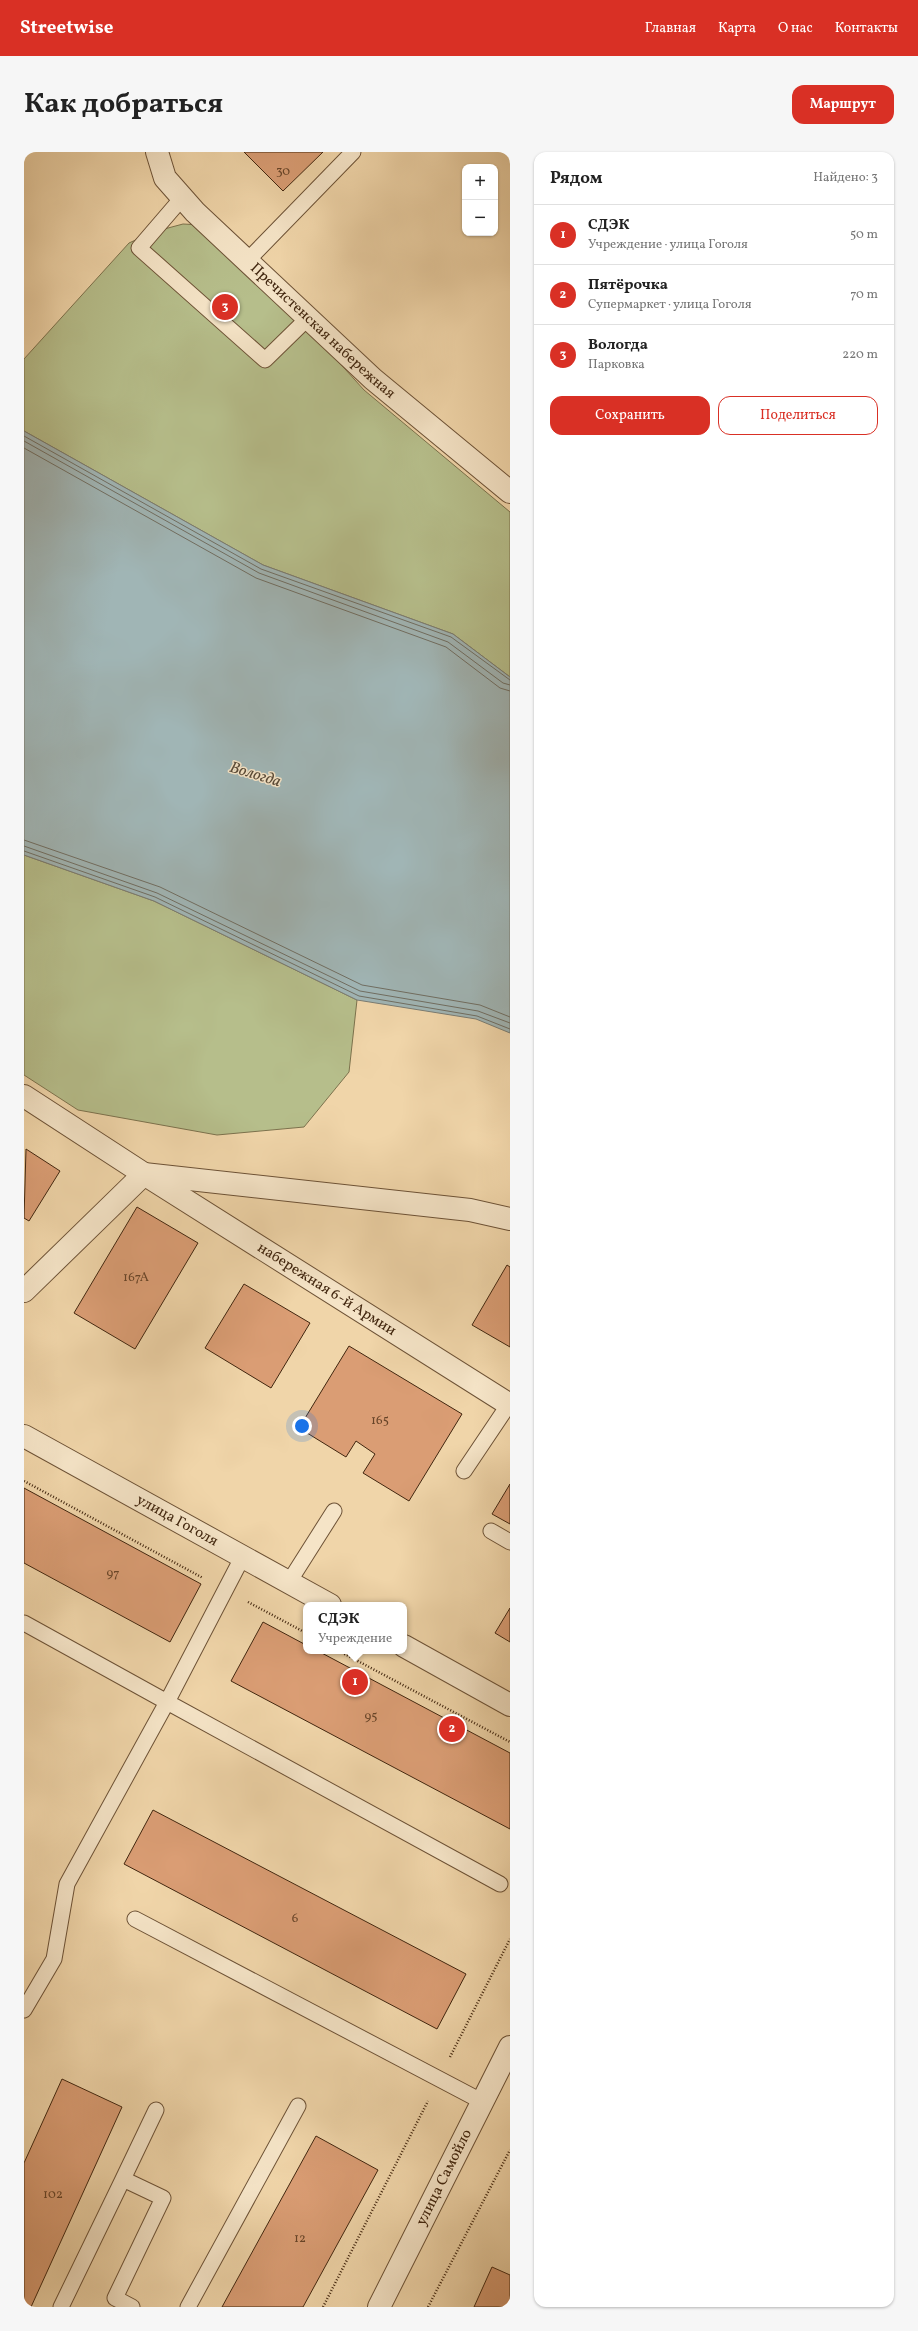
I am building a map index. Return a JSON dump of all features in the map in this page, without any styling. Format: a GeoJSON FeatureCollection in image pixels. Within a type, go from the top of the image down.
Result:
{"type":"FeatureCollection","features":[{"type":"Feature","properties":{"kind":"street","name":"Пречистенская набережная"},"geometry":{"type":"LineString","coordinates":[[157,152],[166,178],[182,198],[247,261],[373,379],[510,492]]}},
{"type":"Feature","properties":{"kind":"street","name":"набережная 6-й Армии"},"geometry":{"type":"LineString","coordinates":[[24,1096],[144,1174],[510,1405]]}},
{"type":"Feature","properties":{"kind":"street","name":"набережная 6-й Армии"},"geometry":{"type":"LineString","coordinates":[[144,1174],[470,1210],[510,1219]]}},
{"type":"Feature","properties":{"kind":"street"},"geometry":{"type":"LineString","coordinates":[[24,1291],[144,1174]]}},
{"type":"Feature","properties":{"kind":"street","name":"улица Гоголя"},"geometry":{"type":"LineString","coordinates":[[24,1436],[325,1602]]}},
{"type":"Feature","properties":{"kind":"street"},"geometry":{"type":"LineString","coordinates":[[407,1648],[510,1705]]}},
{"type":"Feature","properties":{"kind":"street","name":"улица Самойло"},"geometry":{"type":"LineString","coordinates":[[379,2307],[510,2047]]}},
{"type":"Feature","properties":{"kind":"lane"},"geometry":{"type":"LineString","coordinates":[[247,261],[353,152]]}},
{"type":"Feature","properties":{"kind":"lane"},"geometry":{"type":"LineString","coordinates":[[182,198],[140,248],[265,360],[308,318]]}},
{"type":"Feature","properties":{"kind":"lane"},"geometry":{"type":"LineString","coordinates":[[464,1471],[510,1405]]}},
{"type":"Feature","properties":{"kind":"lane"},"geometry":{"type":"LineString","coordinates":[[289,1582],[334,1511]]}},
{"type":"Feature","properties":{"kind":"lane"},"geometry":{"type":"LineString","coordinates":[[491,1531],[510,1542]]}},
{"type":"Feature","properties":{"kind":"lane"},"geometry":{"type":"LineString","coordinates":[[24,2010],[54,1959],[67,1884],[167,1702],[243,1556]]}},
{"type":"Feature","properties":{"kind":"lane"},"geometry":{"type":"LineString","coordinates":[[24,1623],[500,1884]]}},
{"type":"Feature","properties":{"kind":"lane"},"geometry":{"type":"LineString","coordinates":[[134,1919],[482,2102]]}},
{"type":"Feature","properties":{"kind":"lane"},"geometry":{"type":"LineString","coordinates":[[188,2307],[298,2106]]}},
{"type":"Feature","properties":{"kind":"lane"},"geometry":{"type":"LineString","coordinates":[[61,2307],[156,2110]]}},
{"type":"Feature","properties":{"kind":"lane"},"geometry":{"type":"LineString","coordinates":[[123,2179],[163,2198],[114,2298],[132,2307]]}},
{"type":"Feature","properties":{"kind":"path"},"geometry":{"type":"LineString","coordinates":[[24,1481],[303,1631]]}},
{"type":"Feature","properties":{"kind":"path"},"geometry":{"type":"LineString","coordinates":[[345,1654],[510,1742]]}},
{"type":"Feature","properties":{"kind":"path"},"geometry":{"type":"LineString","coordinates":[[323,2307],[510,1939]]}},
{"type":"Feature","properties":{"kind":"path"},"geometry":{"type":"LineString","coordinates":[[428,2307],[510,2150]]}},
{"type":"Feature","properties":{"kind":"green space"},"geometry":{"type":"Polygon","coordinates":[[[183,224],[202,225],[223,234],[364,390],[510,512],[510,677],[453,634],[263,565],[24,431],[24,359],[129,243],[153,232],[183,224]]]}},
{"type":"Feature","properties":{"kind":"green space"},"geometry":{"type":"Polygon","coordinates":[[[24,855],[154,901],[357,1000],[349,1072],[304,1127],[217,1135],[78,1110],[24,1075],[24,855]]]}},
{"type":"Feature","properties":{"kind":"water"},"geometry":{"type":"Polygon","coordinates":[[[24,431],[263,565],[453,634],[510,677],[510,1033],[476,1019],[357,1000],[154,901],[24,855],[24,431]]]}},
{"type":"Feature","properties":{"kind":"building"},"geometry":{"type":"Polygon","coordinates":[[[244,152],[323,152],[283,191],[244,152]]]}},
{"type":"Feature","properties":{"kind":"building"},"geometry":{"type":"Polygon","coordinates":[[[26,1149],[60,1171],[29,1221],[24,1218],[26,1149]]]}},
{"type":"Feature","properties":{"kind":"building"},"geometry":{"type":"Polygon","coordinates":[[[137,1207],[198,1243],[135,1349],[74,1313],[137,1207]]]}},
{"type":"Feature","properties":{"kind":"building"},"geometry":{"type":"Polygon","coordinates":[[[507,1265],[510,1267],[510,1347],[472,1325],[507,1265]]]}},
{"type":"Feature","properties":{"kind":"building"},"geometry":{"type":"Polygon","coordinates":[[[244,1284],[310,1323],[271,1388],[205,1348],[244,1284]]]}},
{"type":"Feature","properties":{"kind":"building"},"geometry":{"type":"Polygon","coordinates":[[[349,1346],[462,1414],[409,1501],[363,1473],[375,1454],[356,1441],[346,1457],[299,1428],[349,1346]]]}},
{"type":"Feature","properties":{"kind":"building"},"geometry":{"type":"Polygon","coordinates":[[[510,1484],[510,1524],[492,1514],[510,1484]]]}},
{"type":"Feature","properties":{"kind":"building"},"geometry":{"type":"Polygon","coordinates":[[[24,1488],[201,1584],[170,1642],[24,1563],[24,1488]]]}},
{"type":"Feature","properties":{"kind":"building"},"geometry":{"type":"Polygon","coordinates":[[[510,1608],[510,1642],[495,1633],[510,1608]]]}},
{"type":"Feature","properties":{"kind":"building"},"geometry":{"type":"Polygon","coordinates":[[[263,1622],[303,1643],[303,1654],[324,1654],[510,1753],[510,1829],[231,1681],[263,1622]]]}},
{"type":"Feature","properties":{"kind":"building"},"geometry":{"type":"Polygon","coordinates":[[[153,1810],[466,1974],[437,2029],[124,1864],[153,1810]]]}},
{"type":"Feature","properties":{"kind":"building"},"geometry":{"type":"Polygon","coordinates":[[[62,2079],[122,2107],[31,2307],[24,2307],[24,2163],[62,2079]]]}},
{"type":"Feature","properties":{"kind":"building"},"geometry":{"type":"Polygon","coordinates":[[[316,2136],[378,2170],[303,2307],[222,2307],[316,2136]]]}},
{"type":"Feature","properties":{"kind":"building"},"geometry":{"type":"Polygon","coordinates":[[[492,2267],[510,2275],[510,2307],[474,2307],[492,2267]]]}},
{"type":"Feature","properties":{"kind":"place","name":"Вологда"},"geometry":{"type":"Point","coordinates":[225,307]}},
{"type":"Feature","properties":{"kind":"place","name":"СДЭК"},"geometry":{"type":"Point","coordinates":[355,1682]}},
{"type":"Feature","properties":{"kind":"place","name":"Пятёрочка"},"geometry":{"type":"Point","coordinates":[452,1729]}}]}
